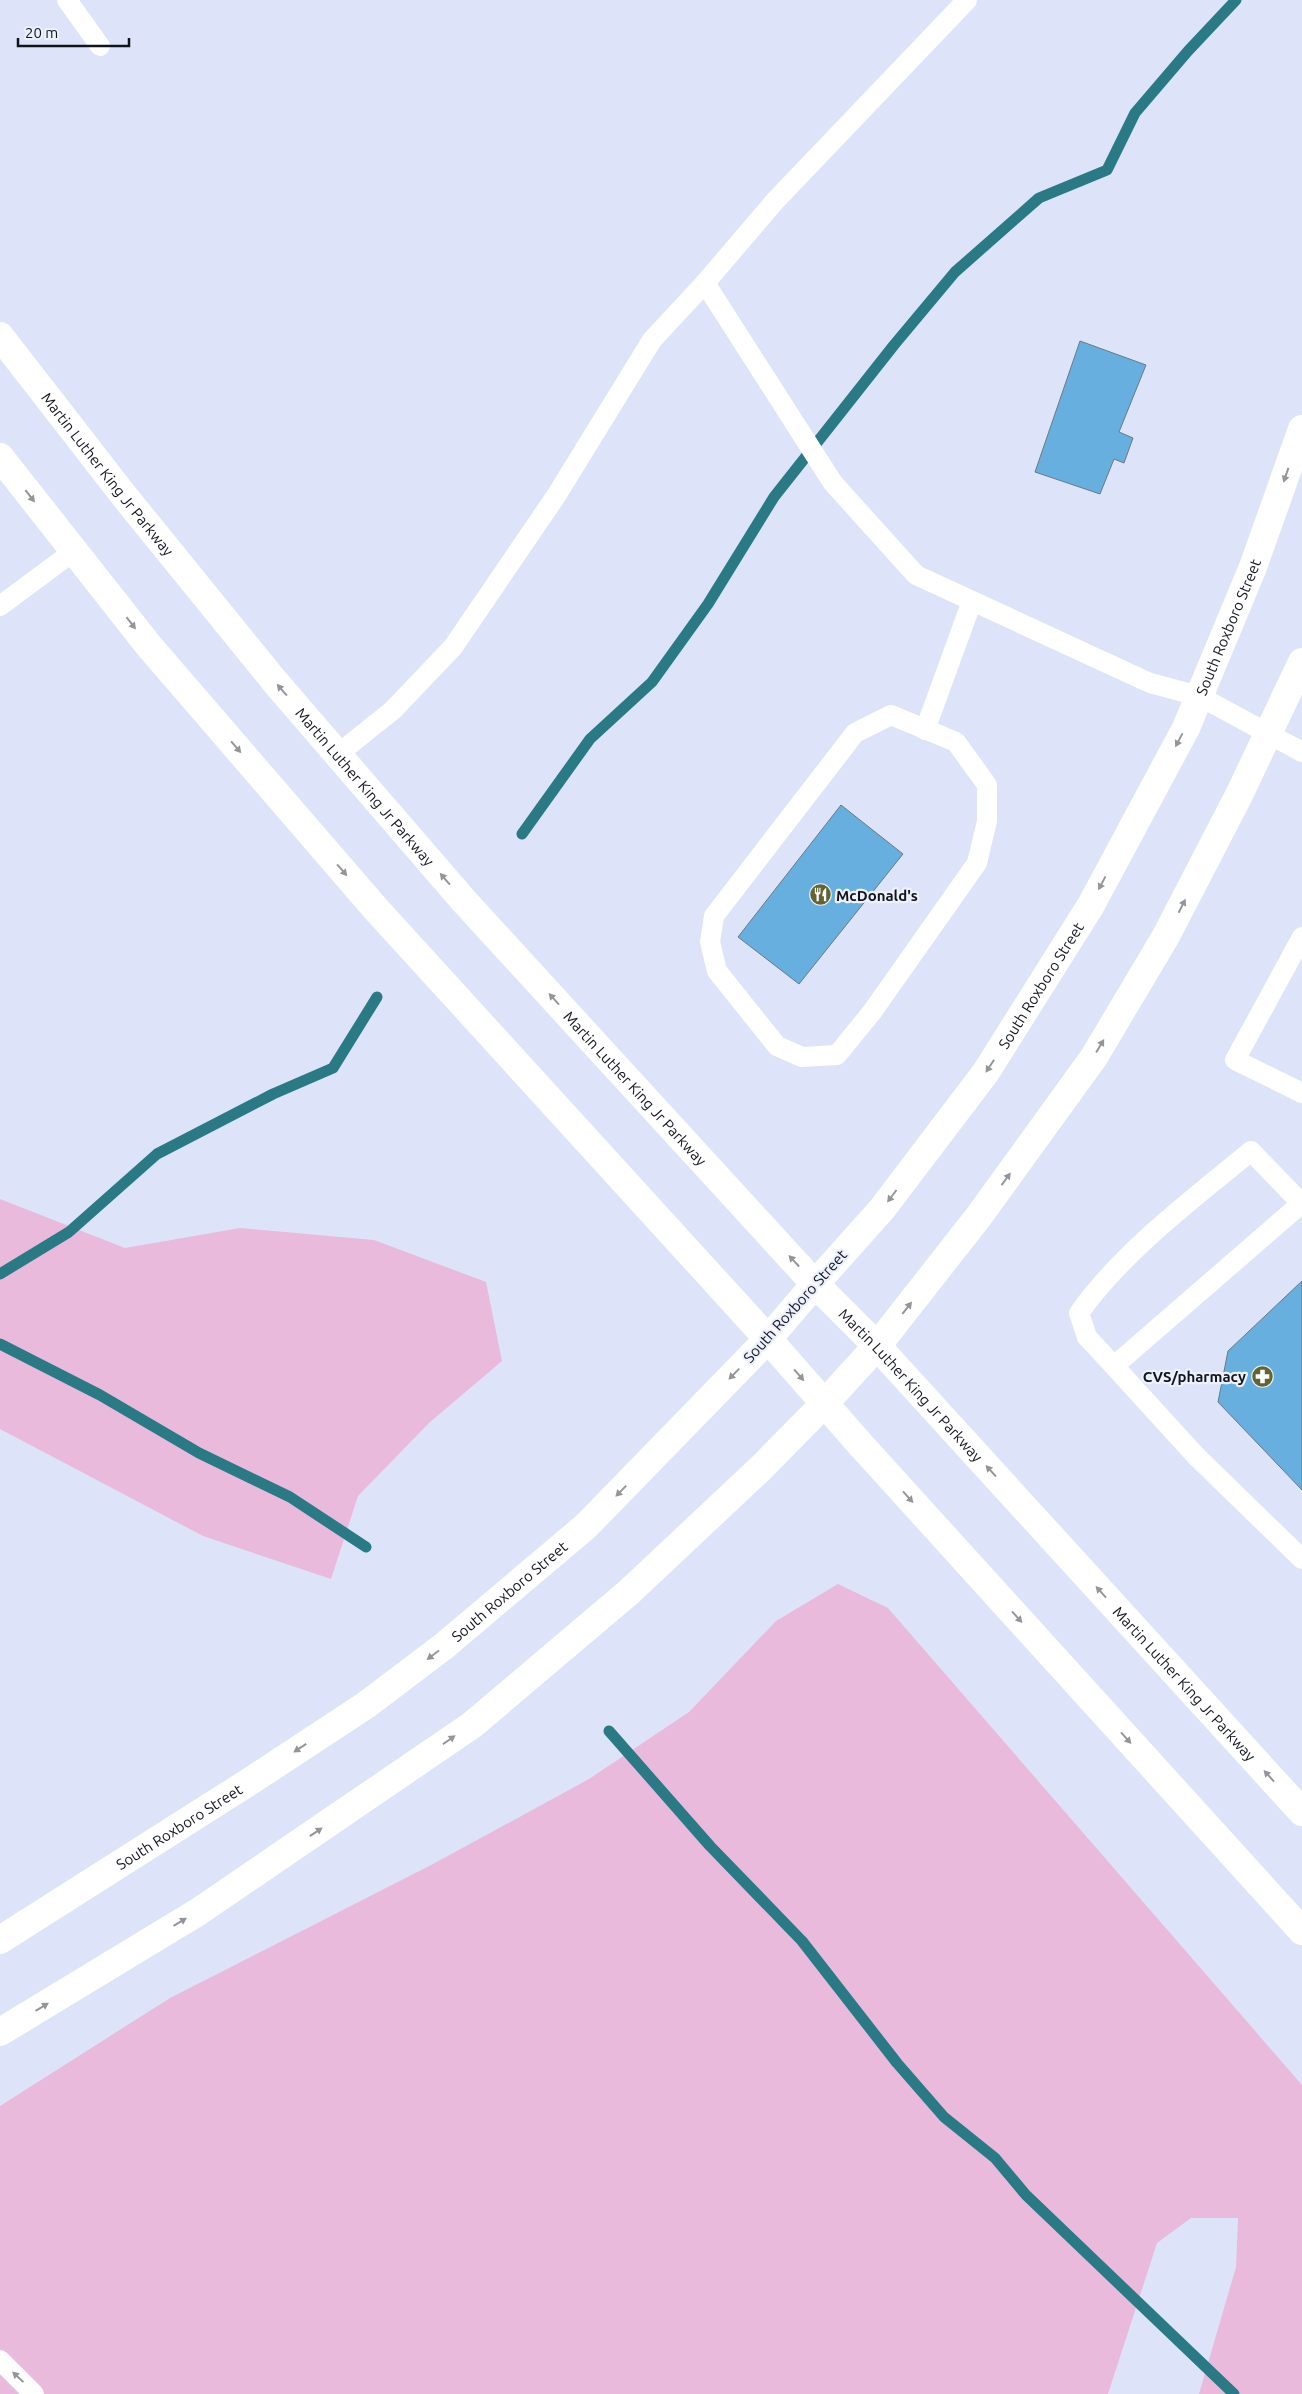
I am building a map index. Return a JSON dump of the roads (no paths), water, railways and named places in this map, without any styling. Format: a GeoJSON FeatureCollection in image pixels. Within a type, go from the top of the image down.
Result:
{"type":"FeatureCollection","features":[{"type":"Feature","properties":{"kind":"street","name":"Martin Luther King Jr Parkway"},"geometry":{"type":"LineString","coordinates":[[0,336],[125,498],[276,683],[464,901],[815,1284],[877,1346],[1300,1806]]}},
{"type":"Feature","properties":{"kind":"street","name":"South Roxboro Street"},"geometry":{"type":"LineString","coordinates":[[0,1940],[252,1780],[366,1704],[444,1646],[586,1526],[768,1339],[882,1209],[986,1072],[1091,905],[1186,728],[1253,567],[1302,428]]}},
{"type":"Feature","properties":{"kind":"street"},"geometry":{"type":"LineString","coordinates":[[0,457],[149,646],[375,908],[768,1339],[824,1404],[1302,1931]]}},
{"type":"Feature","properties":{"kind":"street"},"geometry":{"type":"LineString","coordinates":[[0,2032],[198,1912],[472,1725],[629,1592],[762,1467],[824,1404],[877,1346],[979,1216],[1094,1057],[1166,936],[1302,662]]}},
{"type":"Feature","properties":{"kind":"lane"},"geometry":{"type":"LineString","coordinates":[[67,0],[100,46]]}},
{"type":"Feature","properties":{"kind":"lane"},"geometry":{"type":"LineString","coordinates":[[338,754],[393,710],[453,648],[556,496],[652,340],[705,283],[775,201],[967,0]]}},
{"type":"Feature","properties":{"kind":"lane"},"geometry":{"type":"LineString","coordinates":[[705,283],[833,483],[916,575],[1150,683],[1199,696],[1302,752]]}},
{"type":"Feature","properties":{"kind":"lane"},"geometry":{"type":"LineString","coordinates":[[0,606],[74,551]]}},
{"type":"Feature","properties":{"kind":"lane"},"geometry":{"type":"LineString","coordinates":[[925,730],[972,600]]}},
{"type":"Feature","properties":{"kind":"lane"},"geometry":{"type":"LineString","coordinates":[[891,715],[925,730],[956,742],[987,785],[987,822],[977,863],[872,1012],[837,1055],[802,1057],[777,1046],[717,971],[710,942],[714,916],[855,733],[891,715]]}},
{"type":"Feature","properties":{"kind":"lane"},"geometry":{"type":"LineString","coordinates":[[1302,937],[1235,1060],[1302,1093]]}},
{"type":"Feature","properties":{"kind":"lane"},"geometry":{"type":"LineString","coordinates":[[1114,1366],[1302,1203],[1251,1151],[1174,1214],[1095,1290],[1079,1313],[1087,1337],[1196,1456],[1302,1559]]}},
{"type":"Feature","properties":{"kind":"lane"},"geometry":{"type":"LineString","coordinates":[[0,2360],[34,2394]]}},
{"type":"Feature","properties":{"kind":"waterway"},"geometry":{"type":"LineString","coordinates":[[522,834],[590,739],[652,682],[708,604],[774,497],[894,345],[955,272],[1039,198],[1107,170],[1135,113],[1188,51],[1236,0]]}},
{"type":"Feature","properties":{"kind":"waterway"},"geometry":{"type":"LineString","coordinates":[[0,1274],[69,1232],[157,1154],[273,1094],[333,1068],[377,997]]}},
{"type":"Feature","properties":{"kind":"waterway"},"geometry":{"type":"LineString","coordinates":[[0,1344],[100,1395],[199,1453],[290,1497],[366,1547]]}},
{"type":"Feature","properties":{"kind":"waterway"},"geometry":{"type":"LineString","coordinates":[[609,1731],[710,1846],[802,1941],[897,2063],[944,2117],[995,2158],[1026,2195],[1234,2394]]}},
{"type":"Feature","properties":{"kind":"place","name":"McDonald's"},"geometry":{"type":"Point","coordinates":[820,895]}},
{"type":"Feature","properties":{"kind":"place","name":"CVS/pharmacy"},"geometry":{"type":"Point","coordinates":[1262,1376]}}]}
